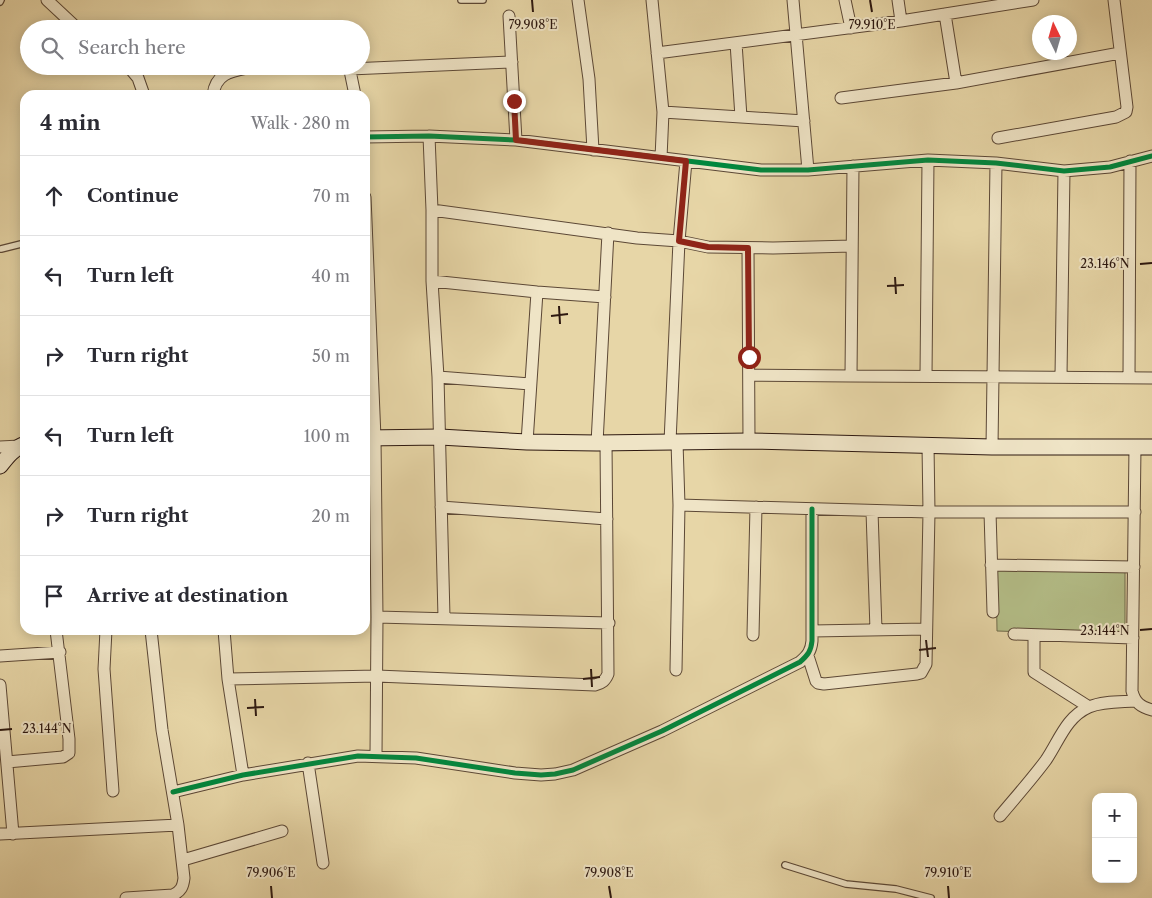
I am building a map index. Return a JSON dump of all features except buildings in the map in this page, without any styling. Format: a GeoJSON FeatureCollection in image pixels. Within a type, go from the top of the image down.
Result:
{"type":"FeatureCollection","features":[{"type":"Feature","properties":{"kind":"street"},"geometry":{"type":"LineString","coordinates":[[47,0],[68,20]]}},
{"type":"Feature","properties":{"kind":"street"},"geometry":{"type":"LineString","coordinates":[[578,0],[589,79],[593,150]]}},
{"type":"Feature","properties":{"kind":"street"},"geometry":{"type":"LineString","coordinates":[[652,0],[663,112],[660,158]]}},
{"type":"Feature","properties":{"kind":"street"},"geometry":{"type":"LineString","coordinates":[[793,0],[808,170]]}},
{"type":"Feature","properties":{"kind":"street"},"geometry":{"type":"LineString","coordinates":[[845,0],[851,28]]}},
{"type":"Feature","properties":{"kind":"street"},"geometry":{"type":"LineString","coordinates":[[898,0],[901,21]]}},
{"type":"Feature","properties":{"kind":"street"},"geometry":{"type":"LineString","coordinates":[[657,53],[901,21],[1028,0]]}},
{"type":"Feature","properties":{"kind":"street"},"geometry":{"type":"LineString","coordinates":[[998,138],[1116,117],[1126,112],[1127,107],[1114,0]]}},
{"type":"Feature","properties":{"kind":"street"},"geometry":{"type":"LineString","coordinates":[[945,14],[956,82]]}},
{"type":"Feature","properties":{"kind":"street"},"geometry":{"type":"LineString","coordinates":[[509,16],[516,140]]}},
{"type":"Feature","properties":{"kind":"street"},"geometry":{"type":"LineString","coordinates":[[736,43],[741,117]]}},
{"type":"Feature","properties":{"kind":"street"},"geometry":{"type":"LineString","coordinates":[[841,98],[956,82],[1120,53]]}},
{"type":"Feature","properties":{"kind":"street"},"geometry":{"type":"LineString","coordinates":[[370,67],[512,62]]}},
{"type":"Feature","properties":{"kind":"street"},"geometry":{"type":"LineString","coordinates":[[136,75],[142,90]]}},
{"type":"Feature","properties":{"kind":"street"},"geometry":{"type":"LineString","coordinates":[[214,90],[216,80],[222,75]]}},
{"type":"Feature","properties":{"kind":"street"},"geometry":{"type":"LineString","coordinates":[[351,75],[354,90]]}},
{"type":"Feature","properties":{"kind":"street"},"geometry":{"type":"LineString","coordinates":[[663,112],[804,121]]}},
{"type":"Feature","properties":{"kind":"street"},"geometry":{"type":"LineString","coordinates":[[429,136],[432,281],[440,437],[444,617]]}},
{"type":"Feature","properties":{"kind":"street"},"geometry":{"type":"LineString","coordinates":[[370,137],[429,136],[516,140],[761,170],[808,170],[928,160],[996,163],[1064,171],[1092,170],[1152,156]]}},
{"type":"Feature","properties":{"kind":"street"},"geometry":{"type":"LineString","coordinates":[[926,376],[928,160]]}},
{"type":"Feature","properties":{"kind":"street"},"geometry":{"type":"LineString","coordinates":[[676,670],[678,505],[674,442],[679,241],[686,161]]}},
{"type":"Feature","properties":{"kind":"street"},"geometry":{"type":"LineString","coordinates":[[1129,378],[1130,161]]}},
{"type":"Feature","properties":{"kind":"street"},"geometry":{"type":"LineString","coordinates":[[992,447],[996,163]]}},
{"type":"Feature","properties":{"kind":"street"},"geometry":{"type":"LineString","coordinates":[[851,376],[853,166]]}},
{"type":"Feature","properties":{"kind":"street"},"geometry":{"type":"LineString","coordinates":[[1061,376],[1064,171]]}},
{"type":"Feature","properties":{"kind":"street"},"geometry":{"type":"LineString","coordinates":[[432,210],[679,241],[708,247],[852,246]]}},
{"type":"Feature","properties":{"kind":"street"},"geometry":{"type":"LineString","coordinates":[[228,679],[377,676],[595,685],[606,680],[608,674],[609,623],[607,519],[602,442],[604,297],[608,233]]}},
{"type":"Feature","properties":{"kind":"street"},"geometry":{"type":"LineString","coordinates":[[748,248],[750,441]]}},
{"type":"Feature","properties":{"kind":"street"},"geometry":{"type":"LineString","coordinates":[[432,281],[604,297]]}},
{"type":"Feature","properties":{"kind":"street"},"geometry":{"type":"LineString","coordinates":[[527,442],[537,292]]}},
{"type":"Feature","properties":{"kind":"street"},"geometry":{"type":"LineString","coordinates":[[749,375],[1152,378]]}},
{"type":"Feature","properties":{"kind":"street"},"geometry":{"type":"LineString","coordinates":[[438,377],[530,384]]}},
{"type":"Feature","properties":{"kind":"street"},"geometry":{"type":"LineString","coordinates":[[376,755],[377,613],[370,517],[370,438],[440,437],[527,442],[750,441],[992,447],[1152,447]]}},
{"type":"Feature","properties":{"kind":"street"},"geometry":{"type":"LineString","coordinates":[[0,447],[20,445]]}},
{"type":"Feature","properties":{"kind":"street"},"geometry":{"type":"LineString","coordinates":[[808,656],[814,677],[818,683],[824,684],[921,673],[926,664],[929,512],[928,445]]}},
{"type":"Feature","properties":{"kind":"street"},"geometry":{"type":"LineString","coordinates":[[0,466],[10,453],[20,446]]}},
{"type":"Feature","properties":{"kind":"street"},"geometry":{"type":"LineString","coordinates":[[1135,447],[1132,691],[1135,700],[1142,707],[1152,710]]}},
{"type":"Feature","properties":{"kind":"street"},"geometry":{"type":"LineString","coordinates":[[678,505],[929,512],[1135,512]]}},
{"type":"Feature","properties":{"kind":"street"},"geometry":{"type":"LineString","coordinates":[[753,635],[756,507]]}},
{"type":"Feature","properties":{"kind":"street"},"geometry":{"type":"LineString","coordinates":[[441,508],[607,519]]}},
{"type":"Feature","properties":{"kind":"street"},"geometry":{"type":"LineString","coordinates":[[173,792],[243,775],[308,763],[337,758],[376,755],[416,758],[515,773],[555,774],[573,770],[662,731],[800,662],[808,656],[811,650],[812,631],[812,509]]}},
{"type":"Feature","properties":{"kind":"street"},"geometry":{"type":"LineString","coordinates":[[872,511],[876,630]]}},
{"type":"Feature","properties":{"kind":"street"},"geometry":{"type":"LineString","coordinates":[[990,512],[993,612]]}},
{"type":"Feature","properties":{"kind":"street"},"geometry":{"type":"LineString","coordinates":[[991,565],[1134,567]]}},
{"type":"Feature","properties":{"kind":"street"},"geometry":{"type":"LineString","coordinates":[[370,611],[377,613],[444,617],[609,623]]}},
{"type":"Feature","properties":{"kind":"street"},"geometry":{"type":"LineString","coordinates":[[812,631],[926,629]]}},
{"type":"Feature","properties":{"kind":"street"},"geometry":{"type":"LineString","coordinates":[[1014,634],[1133,638]]}},
{"type":"Feature","properties":{"kind":"street"},"geometry":{"type":"LineString","coordinates":[[4,758],[63,757],[69,753],[57,635]]}},
{"type":"Feature","properties":{"kind":"street"},"geometry":{"type":"LineString","coordinates":[[106,635],[104,670],[113,791]]}},
{"type":"Feature","properties":{"kind":"street"},"geometry":{"type":"LineString","coordinates":[[126,898],[179,892],[183,887],[184,878],[178,825],[162,730],[152,635]]}},
{"type":"Feature","properties":{"kind":"street"},"geometry":{"type":"LineString","coordinates":[[224,635],[228,679],[243,775]]}},
{"type":"Feature","properties":{"kind":"street"},"geometry":{"type":"LineString","coordinates":[[1034,635],[1034,672],[1089,707]]}},
{"type":"Feature","properties":{"kind":"street"},"geometry":{"type":"LineString","coordinates":[[0,656],[60,652]]}},
{"type":"Feature","properties":{"kind":"street"},"geometry":{"type":"LineString","coordinates":[[0,685],[4,758],[13,834]]}},
{"type":"Feature","properties":{"kind":"street"},"geometry":{"type":"LineString","coordinates":[[1000,816],[1046,759],[1068,723],[1077,714],[1089,707],[1135,700]]}},
{"type":"Feature","properties":{"kind":"street"},"geometry":{"type":"LineString","coordinates":[[308,763],[323,863]]}},
{"type":"Feature","properties":{"kind":"street"},"geometry":{"type":"LineString","coordinates":[[0,834],[178,825]]}},
{"type":"Feature","properties":{"kind":"street"},"geometry":{"type":"LineString","coordinates":[[183,860],[282,831]]}},
{"type":"Feature","properties":{"kind":"lane"},"geometry":{"type":"LineString","coordinates":[[461,0],[483,0]]}},
{"type":"Feature","properties":{"kind":"lane"},"geometry":{"type":"LineString","coordinates":[[1,249],[20,244]]}},
{"type":"Feature","properties":{"kind":"lane"},"geometry":{"type":"LineString","coordinates":[[785,865],[846,884],[896,889],[931,898]]}},
{"type":"Feature","properties":{"kind":"green space"},"geometry":{"type":"Polygon","coordinates":[[[996,567],[1125,572],[1125,635],[997,631],[996,567]]]}},
{"type":"Feature","properties":{"kind":"cycle path"},"geometry":{"type":"LineString","coordinates":[[370,137],[429,136],[516,140],[761,170],[808,170],[928,160],[996,163],[1064,171],[1110,167],[1152,156]]}},
{"type":"Feature","properties":{"kind":"cycle path"},"geometry":{"type":"LineString","coordinates":[[173,792],[243,775],[358,756],[416,758],[515,773],[555,774],[573,770],[662,731],[800,662],[809,653],[812,641],[812,509]]}},
{"type":"Feature","properties":{"kind":"route"},"geometry":{"type":"LineString","coordinates":[[514,101],[516,140],[686,161],[679,241],[708,247],[748,248],[749,357]]}}]}
